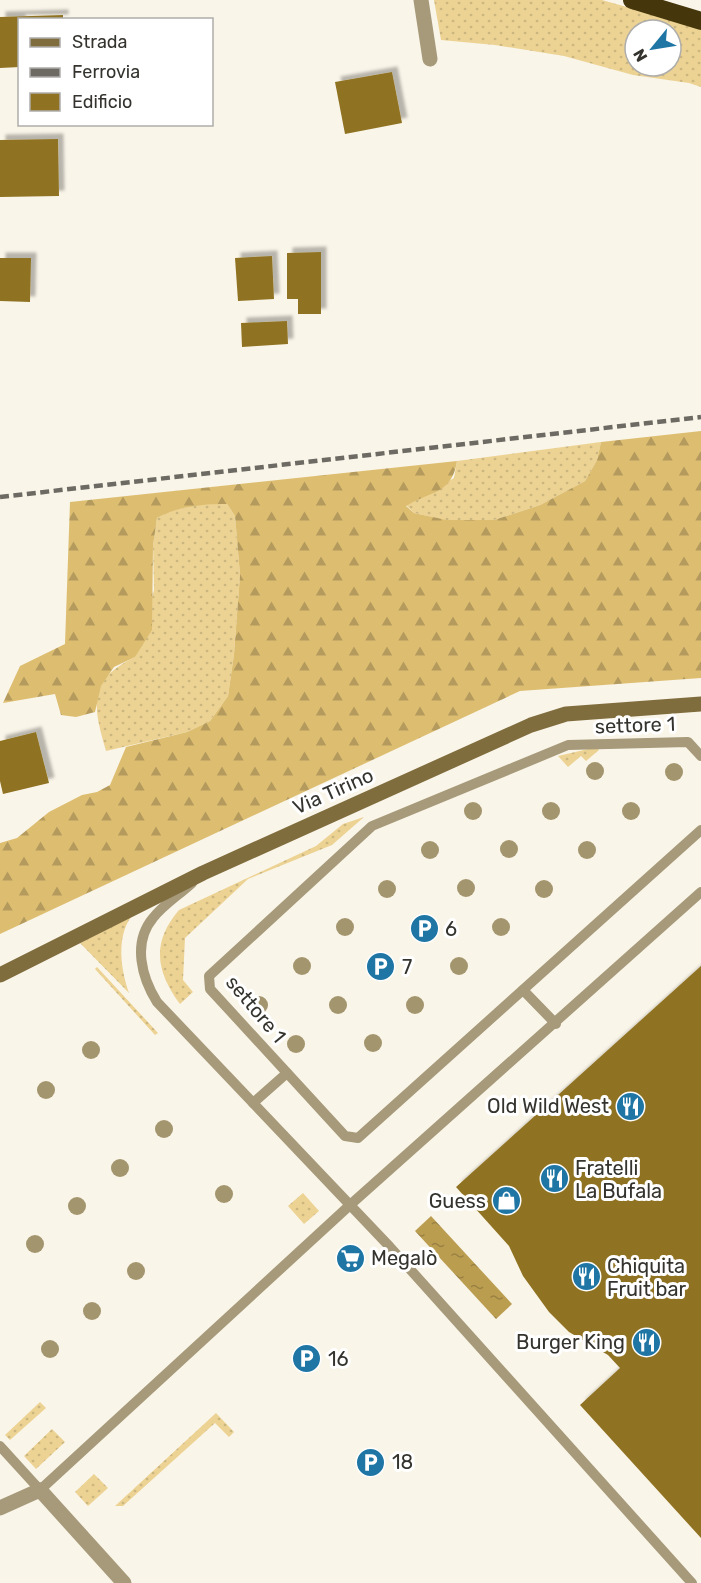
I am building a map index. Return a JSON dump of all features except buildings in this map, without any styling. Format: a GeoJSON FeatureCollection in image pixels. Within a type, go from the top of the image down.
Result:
{"type":"FeatureCollection","features":[{"type":"Feature","properties":{"kind":"highway"},"geometry":{"type":"LineString","coordinates":[[632,0],[701,21]]}},
{"type":"Feature","properties":{"kind":"street"},"geometry":{"type":"LineString","coordinates":[[422,0],[430,58]]}},
{"type":"Feature","properties":{"kind":"street","name":"Via Tirino"},"geometry":{"type":"LineString","coordinates":[[0,975],[203,873],[531,725],[566,714],[701,704]]}},
{"type":"Feature","properties":{"kind":"street"},"geometry":{"type":"LineString","coordinates":[[0,1508],[40,1490],[124,1583]]}},
{"type":"Feature","properties":{"kind":"lane","name":"settore 1"},"geometry":{"type":"LineString","coordinates":[[701,756],[688,742],[568,745],[372,826],[209,976],[210,989],[345,1136],[358,1138],[701,830]]}},
{"type":"Feature","properties":{"kind":"lane"},"geometry":{"type":"LineString","coordinates":[[203,873],[152,919],[143,939],[141,950],[145,983],[157,1002],[350,1205],[692,1583]]}},
{"type":"Feature","properties":{"kind":"lane"},"geometry":{"type":"LineString","coordinates":[[0,1446],[40,1490],[350,1205],[556,1024],[701,892]]}},
{"type":"Feature","properties":{"kind":"lane"},"geometry":{"type":"LineString","coordinates":[[523,990],[556,1024]]}},
{"type":"Feature","properties":{"kind":"lane"},"geometry":{"type":"LineString","coordinates":[[253,1103],[287,1072]]}},
{"type":"Feature","properties":{"kind":"shaded area"},"geometry":{"type":"Polygon","coordinates":[[[434,0],[602,0],[666,18],[623,18],[623,72],[564,56],[495,45],[441,40],[434,0]]]}},
{"type":"Feature","properties":{"kind":"shaded area"},"geometry":{"type":"Polygon","coordinates":[[[683,23],[701,28],[701,87],[654,78],[683,78],[683,23]]]}},
{"type":"Feature","properties":{"kind":"shaded area"},"geometry":{"type":"Polygon","coordinates":[[[601,442],[597,460],[585,481],[540,505],[494,520],[446,520],[414,513],[406,505],[454,478],[457,461],[601,442]]]}},
{"type":"Feature","properties":{"kind":"shaded area"},"geometry":{"type":"Polygon","coordinates":[[[201,504],[227,504],[235,516],[240,575],[234,654],[228,696],[210,721],[187,732],[106,751],[98,721],[98,696],[101,685],[108,675],[135,657],[154,590],[153,546],[157,518],[172,510],[201,504]]]}},
{"type":"Feature","properties":{"kind":"shaded area"},"geometry":{"type":"Polygon","coordinates":[[[597,747],[599,750],[586,761],[581,756],[568,767],[558,756],[597,747]]]}},
{"type":"Feature","properties":{"kind":"shaded area"},"geometry":{"type":"Polygon","coordinates":[[[364,817],[332,845],[248,879],[185,938],[183,980],[193,992],[180,1004],[166,980],[160,957],[164,934],[179,910],[316,846],[343,824],[364,817]]]}},
{"type":"Feature","properties":{"kind":"shaded area"},"geometry":{"type":"Polygon","coordinates":[[[131,917],[123,934],[121,954],[129,993],[80,943],[131,917]]]}},
{"type":"Feature","properties":{"kind":"shaded area"},"geometry":{"type":"Polygon","coordinates":[[[97,967],[158,1033],[155,1035],[95,969],[97,967]]]}},
{"type":"Feature","properties":{"kind":"shaded area"},"geometry":{"type":"Polygon","coordinates":[[[303,1193],[319,1211],[304,1224],[288,1206],[303,1193]]]}},
{"type":"Feature","properties":{"kind":"shaded area"},"geometry":{"type":"Polygon","coordinates":[[[40,1402],[46,1408],[10,1440],[5,1435],[40,1402]]]}},
{"type":"Feature","properties":{"kind":"shaded area"},"geometry":{"type":"Polygon","coordinates":[[[216,1413],[234,1432],[229,1437],[215,1423],[123,1506],[115,1506],[216,1413]]]}},
{"type":"Feature","properties":{"kind":"shaded area"},"geometry":{"type":"Polygon","coordinates":[[[52,1429],[65,1442],[36,1469],[24,1456],[52,1429]]]}},
{"type":"Feature","properties":{"kind":"shaded area"},"geometry":{"type":"Polygon","coordinates":[[[94,1474],[108,1488],[88,1506],[75,1492],[94,1474]]]}},
{"type":"Feature","properties":{"kind":"green space"},"geometry":{"type":"Polygon","coordinates":[[[701,431],[701,678],[520,691],[0,934],[0,843],[17,838],[49,812],[82,795],[97,792],[110,785],[126,747],[187,732],[210,721],[228,696],[234,654],[240,575],[235,516],[227,504],[218,504],[182,508],[157,518],[153,546],[152,630],[135,657],[114,667],[101,686],[95,712],[76,717],[61,715],[55,694],[3,703],[20,666],[65,644],[70,502],[457,461],[454,472],[445,486],[406,506],[414,513],[447,520],[494,520],[540,505],[585,481],[597,460],[601,442],[701,431]]]}},
{"type":"Feature","properties":{"kind":"water"},"geometry":{"type":"Polygon","coordinates":[[[431,1216],[512,1304],[496,1319],[415,1231],[431,1216]]]}},
{"type":"Feature","properties":{"kind":"railway"},"geometry":{"type":"LineString","coordinates":[[0,497],[701,417]]}},
{"type":"Feature","properties":{"kind":"place","name":"6"},"geometry":{"type":"Point","coordinates":[424,929]}},
{"type":"Feature","properties":{"kind":"place","name":"7"},"geometry":{"type":"Point","coordinates":[381,967]}},
{"type":"Feature","properties":{"kind":"place","name":"Old Wild West"},"geometry":{"type":"Point","coordinates":[630,1106]}},
{"type":"Feature","properties":{"kind":"place","name":"Fratelli La Bufala"},"geometry":{"type":"Point","coordinates":[554,1179]}},
{"type":"Feature","properties":{"kind":"place","name":"Guess"},"geometry":{"type":"Point","coordinates":[507,1201]}},
{"type":"Feature","properties":{"kind":"place","name":"Megalò"},"geometry":{"type":"Point","coordinates":[350,1258]}},
{"type":"Feature","properties":{"kind":"place","name":"Chiquita Fruit bar"},"geometry":{"type":"Point","coordinates":[586,1277]}},
{"type":"Feature","properties":{"kind":"place","name":"Burger King"},"geometry":{"type":"Point","coordinates":[646,1342]}},
{"type":"Feature","properties":{"kind":"place","name":"16"},"geometry":{"type":"Point","coordinates":[307,1359]}},
{"type":"Feature","properties":{"kind":"place","name":"18"},"geometry":{"type":"Point","coordinates":[371,1462]}}]}
